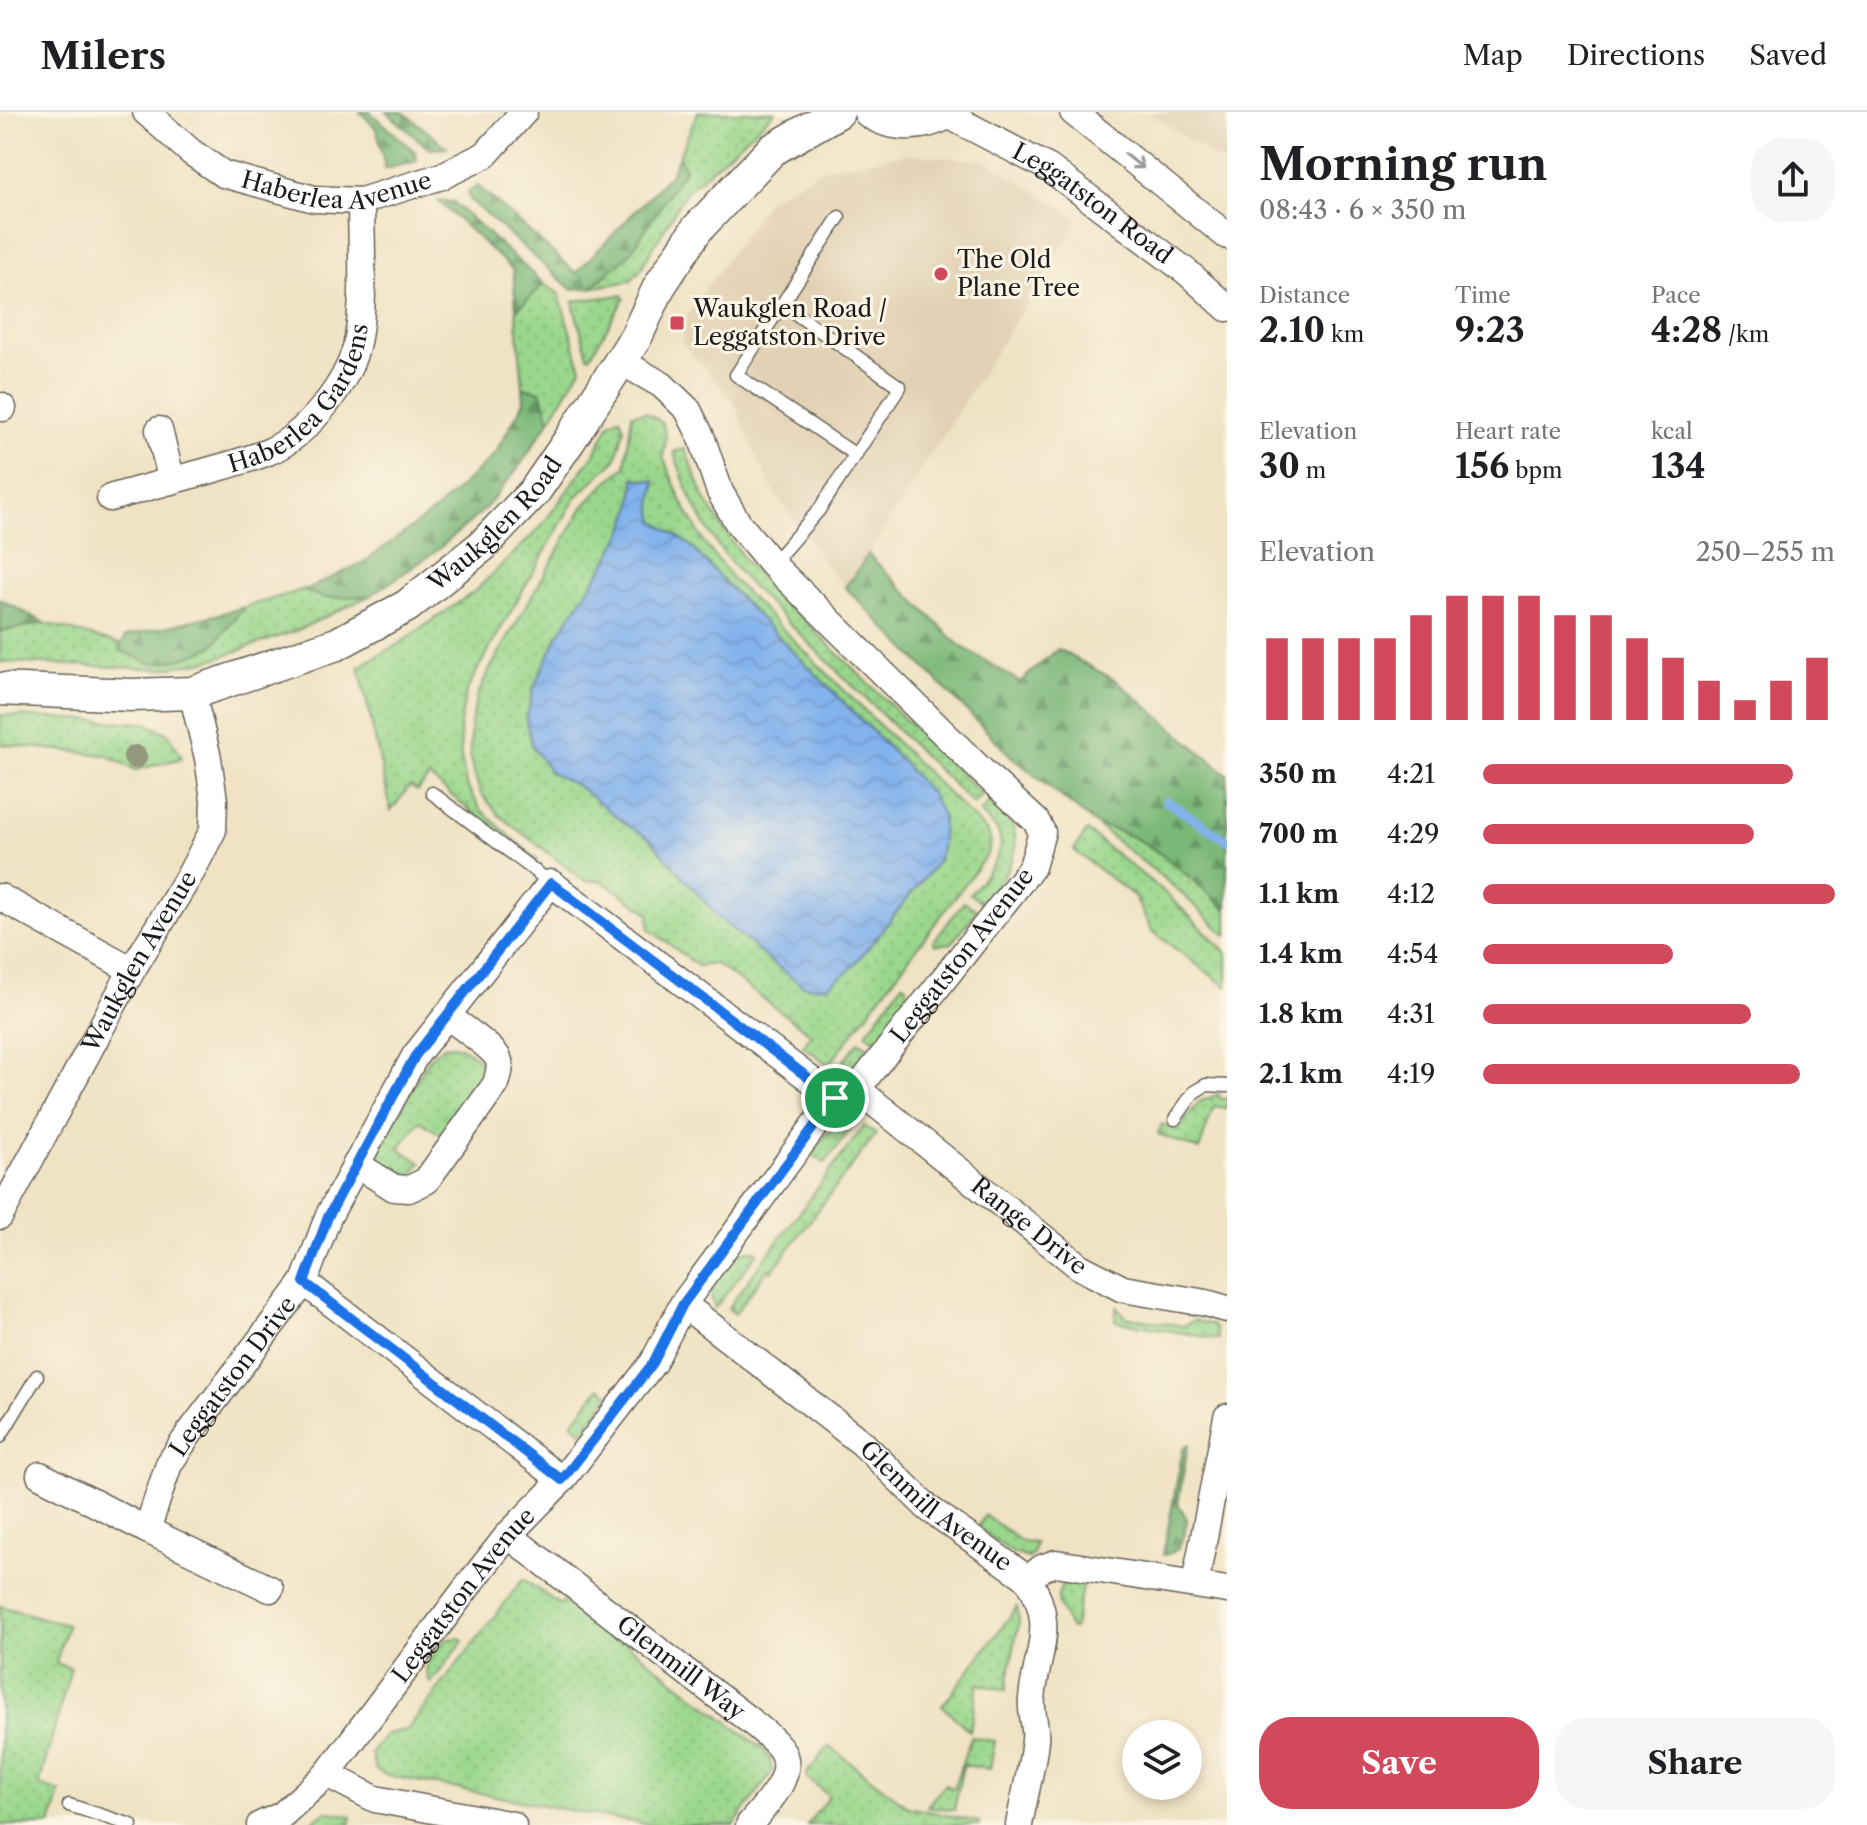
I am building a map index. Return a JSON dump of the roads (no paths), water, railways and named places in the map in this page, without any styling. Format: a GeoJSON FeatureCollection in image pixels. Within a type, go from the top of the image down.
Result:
{"type":"FeatureCollection","features":[{"type":"Feature","properties":{"kind":"street","name":"Haberlea Avenue"},"geometry":{"type":"LineString","coordinates":[[146,112],[191,152],[223,174],[314,199],[361,201],[442,176],[485,155],[524,112]]}},
{"type":"Feature","properties":{"kind":"street","name":"Waukglen Road"},"geometry":{"type":"LineString","coordinates":[[0,689],[132,695],[192,693],[337,644],[407,606],[482,546],[534,492],[636,337],[659,287],[697,229],[772,150],[838,112]]}},
{"type":"Feature","properties":{"kind":"street"},"geometry":{"type":"LineString","coordinates":[[870,112],[882,120],[912,125],[947,113]]}},
{"type":"Feature","properties":{"kind":"street"},"geometry":{"type":"LineString","coordinates":[[1073,112],[1227,236]]}},
{"type":"Feature","properties":{"kind":"street","name":"Leggatston Road"},"geometry":{"type":"LineString","coordinates":[[947,113],[1049,168],[1187,272],[1227,308]]}},
{"type":"Feature","properties":{"kind":"street","name":"Haberlea Gardens"},"geometry":{"type":"LineString","coordinates":[[110,498],[271,451],[298,432],[329,402],[356,347],[361,308],[361,201]]}},
{"type":"Feature","properties":{"kind":"street","name":"Leggatston Avenue"},"geometry":{"type":"LineString","coordinates":[[260,1825],[282,1815],[327,1774],[508,1535],[562,1480],[653,1363],[683,1304],[846,1094],[1032,867],[1042,832],[1036,821],[772,564],[738,523],[720,492],[701,436],[688,410],[662,385],[620,361]]}},
{"type":"Feature","properties":{"kind":"street"},"geometry":{"type":"LineString","coordinates":[[159,430],[172,481]]}},
{"type":"Feature","properties":{"kind":"street","name":"Waukglen Avenue"},"geometry":{"type":"LineString","coordinates":[[0,1216],[132,970],[213,830],[214,800],[208,758],[192,693]]}},
{"type":"Feature","properties":{"kind":"street"},"geometry":{"type":"LineString","coordinates":[[551,883],[846,1094]]}},
{"type":"Feature","properties":{"kind":"street","name":"Leggatston Drive"},"geometry":{"type":"LineString","coordinates":[[147,1530],[169,1464],[304,1282],[328,1217],[415,1056],[551,883]]}},
{"type":"Feature","properties":{"kind":"street"},"geometry":{"type":"LineString","coordinates":[[0,897],[132,970]]}},
{"type":"Feature","properties":{"kind":"street"},"geometry":{"type":"LineString","coordinates":[[356,1164],[394,1188],[409,1189],[426,1181],[496,1084],[500,1070],[498,1058],[447,1016]]}},
{"type":"Feature","properties":{"kind":"street","name":"Range Drive"},"geometry":{"type":"LineString","coordinates":[[846,1094],[1080,1267],[1123,1289],[1227,1309]]}},
{"type":"Feature","properties":{"kind":"street"},"geometry":{"type":"LineString","coordinates":[[304,1282],[562,1480]]}},
{"type":"Feature","properties":{"kind":"street","name":"Glenmill Avenue"},"geometry":{"type":"LineString","coordinates":[[683,1304],[862,1443],[928,1508],[1028,1579],[1038,1595],[1043,1613],[1043,1645],[1031,1700],[1036,1738],[1019,1825]]}},
{"type":"Feature","properties":{"kind":"street"},"geometry":{"type":"LineString","coordinates":[[1195,1584],[1227,1417]]}},
{"type":"Feature","properties":{"kind":"street"},"geometry":{"type":"LineString","coordinates":[[40,1475],[270,1589]]}},
{"type":"Feature","properties":{"kind":"street","name":"Glenmill Way"},"geometry":{"type":"LineString","coordinates":[[508,1535],[758,1727],[781,1749],[785,1769],[780,1785],[749,1825]]}},
{"type":"Feature","properties":{"kind":"street"},"geometry":{"type":"LineString","coordinates":[[1028,1579],[1042,1568],[1056,1563],[1227,1590]]}},
{"type":"Feature","properties":{"kind":"street"},"geometry":{"type":"LineString","coordinates":[[327,1774],[375,1799],[513,1825]]}},
{"type":"Feature","properties":{"kind":"lane"},"geometry":{"type":"LineString","coordinates":[[839,217],[736,375],[856,455]]}},
{"type":"Feature","properties":{"kind":"lane"},"geometry":{"type":"LineString","coordinates":[[772,564],[819,510],[900,387],[782,304]]}},
{"type":"Feature","properties":{"kind":"lane"},"geometry":{"type":"LineString","coordinates":[[432,793],[551,883]]}},
{"type":"Feature","properties":{"kind":"lane"},"geometry":{"type":"LineString","coordinates":[[1175,1119],[1194,1092],[1206,1085],[1227,1086]]}},
{"type":"Feature","properties":{"kind":"lane"},"geometry":{"type":"LineString","coordinates":[[0,1437],[37,1376]]}},
{"type":"Feature","properties":{"kind":"lane"},"geometry":{"type":"LineString","coordinates":[[69,1805],[131,1825]]}},
{"type":"Feature","properties":{"kind":"water"},"geometry":{"type":"Polygon","coordinates":[[[634,478],[655,481],[652,507],[655,521],[690,545],[898,757],[932,795],[943,818],[942,844],[937,862],[850,970],[828,986],[802,985],[770,961],[719,918],[650,839],[578,786],[551,773],[532,746],[526,720],[534,687],[558,635],[623,532],[632,507],[634,478]]]}},
{"type":"Feature","properties":{"kind":"waterway"},"geometry":{"type":"LineString","coordinates":[[1166,801],[1227,840]]}},
{"type":"Feature","properties":{"kind":"place","name":"The Old Plane Tree"},"geometry":{"type":"Point","coordinates":[941,274]}},
{"type":"Feature","properties":{"kind":"place","name":"Waukglen Road / Leggatston Drive"},"geometry":{"type":"Point","coordinates":[677,323]}}]}
